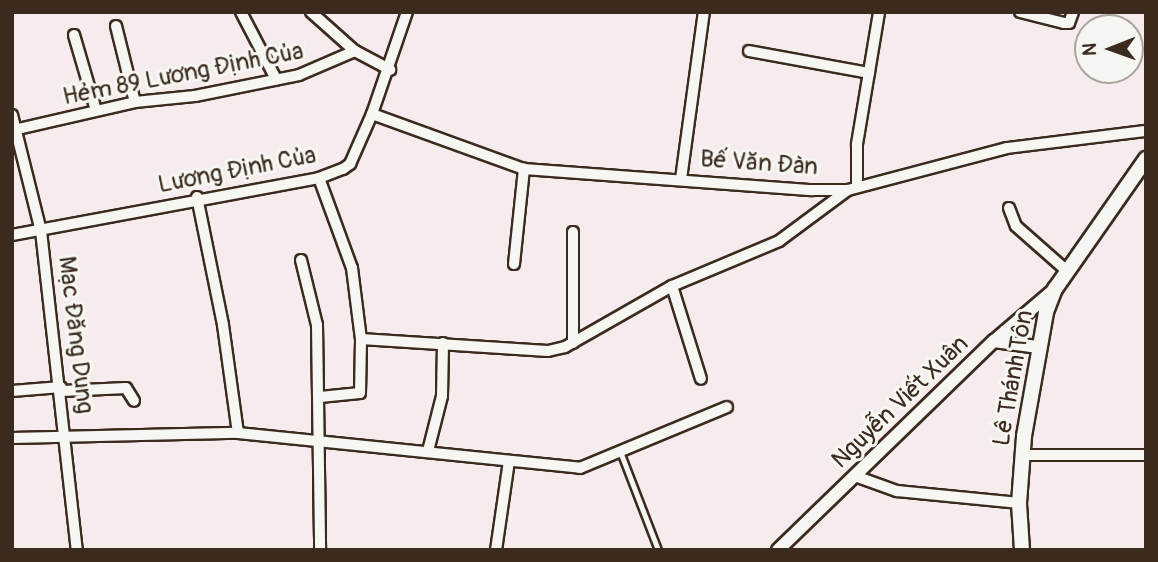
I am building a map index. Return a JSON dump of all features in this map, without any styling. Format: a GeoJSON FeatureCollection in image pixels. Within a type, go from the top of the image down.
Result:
{"type":"FeatureCollection","features":[{"type":"Feature","properties":{"kind":"main road","name":"Lê Thánh Tôn"},"geometry":{"type":"LineString","coordinates":[[1022,550],[1019,503],[1022,455],[1037,347],[1055,289],[1146,159]]}},
{"type":"Feature","properties":{"kind":"street"},"geometry":{"type":"LineString","coordinates":[[241,12],[276,79]]}},
{"type":"Feature","properties":{"kind":"street"},"geometry":{"type":"LineString","coordinates":[[311,12],[355,51],[390,71]]}},
{"type":"Feature","properties":{"kind":"street","name":"Lương Định Của"},"geometry":{"type":"LineString","coordinates":[[12,235],[197,197],[319,178],[350,164],[390,71],[407,12]]}},
{"type":"Feature","properties":{"kind":"street"},"geometry":{"type":"LineString","coordinates":[[681,179],[704,12]]}},
{"type":"Feature","properties":{"kind":"street"},"geometry":{"type":"LineString","coordinates":[[361,338],[548,351],[573,343],[672,286],[779,241],[853,188],[857,144],[879,12]]}},
{"type":"Feature","properties":{"kind":"street"},"geometry":{"type":"LineString","coordinates":[[1020,12],[1064,23],[1069,23],[1073,12]]}},
{"type":"Feature","properties":{"kind":"street"},"geometry":{"type":"LineString","coordinates":[[116,26],[135,102]]}},
{"type":"Feature","properties":{"kind":"street"},"geometry":{"type":"LineString","coordinates":[[74,35],[96,110]]}},
{"type":"Feature","properties":{"kind":"street","name":"Hẻm 89 Lương Định Của"},"geometry":{"type":"LineString","coordinates":[[18,129],[135,102],[195,96],[276,79],[324,67],[355,51]]}},
{"type":"Feature","properties":{"kind":"street"},"geometry":{"type":"LineString","coordinates":[[749,51],[869,73]]}},
{"type":"Feature","properties":{"kind":"street","name":"Bế Văn Đàn"},"geometry":{"type":"LineString","coordinates":[[372,114],[524,169],[853,188],[1007,148],[1146,131]]}},
{"type":"Feature","properties":{"kind":"street","name":"Mạc Đăng Dung"},"geometry":{"type":"LineString","coordinates":[[12,115],[18,129],[41,231],[62,389],[77,550]]}},
{"type":"Feature","properties":{"kind":"street"},"geometry":{"type":"LineString","coordinates":[[514,264],[524,169]]}},
{"type":"Feature","properties":{"kind":"street"},"geometry":{"type":"LineString","coordinates":[[319,178],[352,268],[361,338],[360,393],[320,397]]}},
{"type":"Feature","properties":{"kind":"street"},"geometry":{"type":"LineString","coordinates":[[197,197],[223,325],[238,433]]}},
{"type":"Feature","properties":{"kind":"street"},"geometry":{"type":"LineString","coordinates":[[1009,208],[1016,226],[1067,271]]}},
{"type":"Feature","properties":{"kind":"street"},"geometry":{"type":"LineString","coordinates":[[573,232],[573,343]]}},
{"type":"Feature","properties":{"kind":"street"},"geometry":{"type":"LineString","coordinates":[[302,260],[317,325],[321,439],[320,550]]}},
{"type":"Feature","properties":{"kind":"street"},"geometry":{"type":"LineString","coordinates":[[672,286],[702,379]]}},
{"type":"Feature","properties":{"kind":"street","name":"Nguyễn Viết Xuân"},"geometry":{"type":"LineString","coordinates":[[778,550],[994,341],[1055,289]]}},
{"type":"Feature","properties":{"kind":"street"},"geometry":{"type":"LineString","coordinates":[[994,341],[1037,347]]}},
{"type":"Feature","properties":{"kind":"street"},"geometry":{"type":"LineString","coordinates":[[428,450],[442,396],[443,343]]}},
{"type":"Feature","properties":{"kind":"street"},"geometry":{"type":"LineString","coordinates":[[12,391],[126,388],[134,401]]}},
{"type":"Feature","properties":{"kind":"street"},"geometry":{"type":"LineString","coordinates":[[12,438],[67,434],[238,433],[321,439],[580,468],[621,454],[727,407]]}},
{"type":"Feature","properties":{"kind":"street"},"geometry":{"type":"LineString","coordinates":[[1022,455],[1146,455]]}},
{"type":"Feature","properties":{"kind":"street"},"geometry":{"type":"LineString","coordinates":[[496,550],[509,461]]}},
{"type":"Feature","properties":{"kind":"street"},"geometry":{"type":"LineString","coordinates":[[855,475],[897,491],[1019,503]]}},
{"type":"Feature","properties":{"kind":"lane"},"geometry":{"type":"LineString","coordinates":[[621,454],[658,550]]}}]}
